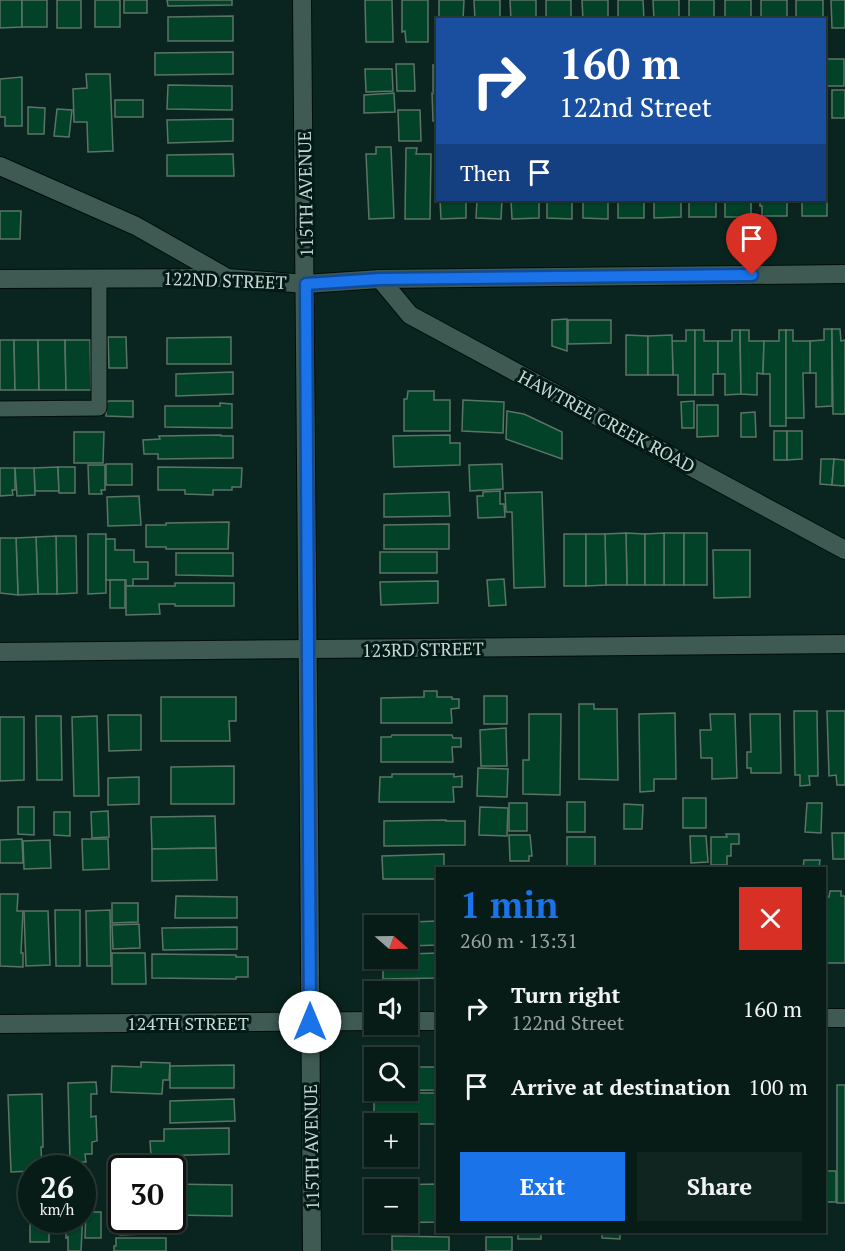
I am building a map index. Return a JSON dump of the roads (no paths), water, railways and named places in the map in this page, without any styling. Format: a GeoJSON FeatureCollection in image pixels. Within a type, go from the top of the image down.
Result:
{"type":"FeatureCollection","features":[{"type":"Feature","properties":{"kind":"street","name":"115TH AVENUE"},"geometry":{"type":"LineString","coordinates":[[302,0],[312,1251]]}},
{"type":"Feature","properties":{"kind":"street"},"geometry":{"type":"LineString","coordinates":[[0,166],[136,226],[227,278]]}},
{"type":"Feature","properties":{"kind":"street","name":"122ND STREET"},"geometry":{"type":"LineString","coordinates":[[0,279],[227,278],[306,284],[380,279],[845,274]]}},
{"type":"Feature","properties":{"kind":"street","name":"HAWTREE CREEK ROAD"},"geometry":{"type":"LineString","coordinates":[[380,279],[410,315],[845,550]]}},
{"type":"Feature","properties":{"kind":"street","name":"123RD STREET"},"geometry":{"type":"LineString","coordinates":[[0,652],[845,644]]}},
{"type":"Feature","properties":{"kind":"street"},"geometry":{"type":"LineString","coordinates":[[826,1018],[845,1018]]}},
{"type":"Feature","properties":{"kind":"street","name":"124TH STREET"},"geometry":{"type":"LineString","coordinates":[[0,1024],[364,1021]]}},
{"type":"Feature","properties":{"kind":"street"},"geometry":{"type":"LineString","coordinates":[[418,1021],[436,1021]]}},
{"type":"Feature","properties":{"kind":"lane"},"geometry":{"type":"LineString","coordinates":[[0,409],[99,408],[99,278]]}}]}
